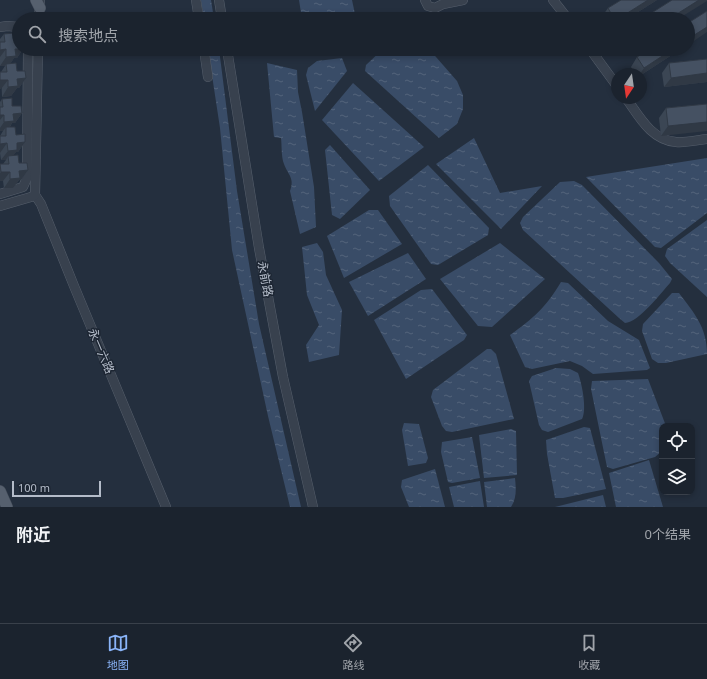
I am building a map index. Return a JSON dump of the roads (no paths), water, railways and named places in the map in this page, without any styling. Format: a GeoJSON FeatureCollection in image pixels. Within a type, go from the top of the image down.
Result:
{"type":"FeatureCollection","features":[{"type":"Feature","properties":{"kind":"main road"},"geometry":{"type":"LineString","coordinates":[[0,492],[7,507]]}},
{"type":"Feature","properties":{"kind":"street"},"geometry":{"type":"LineString","coordinates":[[196,0],[198,12]]}},
{"type":"Feature","properties":{"kind":"street"},"geometry":{"type":"LineString","coordinates":[[219,0],[221,12]]}},
{"type":"Feature","properties":{"kind":"street"},"geometry":{"type":"LineString","coordinates":[[425,0],[428,6],[435,8],[442,2],[463,0]]}},
{"type":"Feature","properties":{"kind":"street"},"geometry":{"type":"LineString","coordinates":[[553,0],[562,12]]}},
{"type":"Feature","properties":{"kind":"street"},"geometry":{"type":"LineString","coordinates":[[0,27],[12,26]]}},
{"type":"Feature","properties":{"kind":"street"},"geometry":{"type":"LineString","coordinates":[[0,194],[23,187],[27,178],[28,56]]}},
{"type":"Feature","properties":{"kind":"street"},"geometry":{"type":"LineString","coordinates":[[0,206],[35,195],[38,56]]}},
{"type":"Feature","properties":{"kind":"street"},"geometry":{"type":"LineString","coordinates":[[205,56],[208,78]]}},
{"type":"Feature","properties":{"kind":"street","name":"永前路"},"geometry":{"type":"LineString","coordinates":[[228,56],[262,263],[283,377],[313,507]]}},
{"type":"Feature","properties":{"kind":"street"},"geometry":{"type":"LineString","coordinates":[[595,56],[611,78]]}},
{"type":"Feature","properties":{"kind":"street"},"geometry":{"type":"LineString","coordinates":[[630,104],[650,131],[663,140],[676,142],[707,139]]}},
{"type":"Feature","properties":{"kind":"street","name":"永一六路"},"geometry":{"type":"LineString","coordinates":[[35,195],[166,507]]}},
{"type":"Feature","properties":{"kind":"water"},"geometry":{"type":"Polygon","coordinates":[[[201,0],[211,0],[213,12],[203,12],[201,0]]]}},
{"type":"Feature","properties":{"kind":"water"},"geometry":{"type":"Polygon","coordinates":[[[299,0],[352,0],[355,12],[301,12],[299,0]]]}},
{"type":"Feature","properties":{"kind":"water"},"geometry":{"type":"Polygon","coordinates":[[[209,56],[220,56],[237,191],[259,324],[301,507],[290,507],[268,416],[232,250],[220,128],[209,56]]]}},
{"type":"Feature","properties":{"kind":"water"},"geometry":{"type":"Polygon","coordinates":[[[376,56],[435,56],[457,81],[463,95],[463,109],[457,124],[439,138],[365,71],[366,65],[376,56]]]}},
{"type":"Feature","properties":{"kind":"water"},"geometry":{"type":"Polygon","coordinates":[[[342,58],[347,71],[315,111],[306,75],[308,68],[317,61],[342,58]]]}},
{"type":"Feature","properties":{"kind":"water"},"geometry":{"type":"Polygon","coordinates":[[[267,63],[297,70],[298,92],[314,187],[316,227],[300,234],[290,191],[292,183],[282,158],[281,138],[274,137],[267,63]]]}},
{"type":"Feature","properties":{"kind":"water"},"geometry":{"type":"Polygon","coordinates":[[[353,83],[424,147],[379,181],[322,120],[353,83]]]}},
{"type":"Feature","properties":{"kind":"water"},"geometry":{"type":"Polygon","coordinates":[[[474,138],[500,193],[542,186],[501,229],[436,164],[474,138]]]}},
{"type":"Feature","properties":{"kind":"water"},"geometry":{"type":"Polygon","coordinates":[[[330,145],[370,190],[340,219],[332,215],[325,150],[330,145]]]}},
{"type":"Feature","properties":{"kind":"water"},"geometry":{"type":"Polygon","coordinates":[[[707,158],[707,213],[661,248],[655,247],[586,177],[707,158]]]}},
{"type":"Feature","properties":{"kind":"water"},"geometry":{"type":"Polygon","coordinates":[[[428,165],[489,228],[488,235],[438,265],[431,264],[390,206],[389,196],[428,165]]]}},
{"type":"Feature","properties":{"kind":"water"},"geometry":{"type":"Polygon","coordinates":[[[574,181],[582,185],[659,263],[672,279],[649,307],[637,318],[631,321],[625,323],[619,318],[523,230],[520,223],[523,217],[560,182],[574,181]]]}},
{"type":"Feature","properties":{"kind":"water"},"geometry":{"type":"Polygon","coordinates":[[[369,210],[378,210],[402,244],[344,278],[327,236],[369,210]]]}},
{"type":"Feature","properties":{"kind":"water"},"geometry":{"type":"Polygon","coordinates":[[[707,220],[707,297],[670,263],[665,256],[667,249],[707,220]]]}},
{"type":"Feature","properties":{"kind":"water"},"geometry":{"type":"Polygon","coordinates":[[[317,243],[323,252],[326,275],[342,310],[339,355],[309,362],[306,345],[319,325],[307,295],[302,247],[317,243]]]}},
{"type":"Feature","properties":{"kind":"water"},"geometry":{"type":"Polygon","coordinates":[[[500,243],[545,279],[492,327],[478,326],[440,279],[500,243]]]}},
{"type":"Feature","properties":{"kind":"water"},"geometry":{"type":"Polygon","coordinates":[[[408,253],[426,279],[368,316],[349,282],[408,253]]]}},
{"type":"Feature","properties":{"kind":"water"},"geometry":{"type":"Polygon","coordinates":[[[561,282],[568,283],[608,321],[639,340],[650,368],[647,370],[593,374],[582,366],[570,361],[532,369],[525,367],[510,335],[539,312],[561,282]]]}},
{"type":"Feature","properties":{"kind":"water"},"geometry":{"type":"Polygon","coordinates":[[[432,289],[467,335],[464,340],[406,379],[374,320],[421,290],[432,289]]]}},
{"type":"Feature","properties":{"kind":"water"},"geometry":{"type":"Polygon","coordinates":[[[672,293],[679,293],[699,321],[705,336],[707,354],[666,363],[658,363],[652,359],[642,331],[643,324],[672,293]]]}},
{"type":"Feature","properties":{"kind":"water"},"geometry":{"type":"Polygon","coordinates":[[[487,349],[491,349],[496,354],[514,419],[452,432],[446,431],[442,426],[431,397],[433,390],[487,349]]]}},
{"type":"Feature","properties":{"kind":"water"},"geometry":{"type":"Polygon","coordinates":[[[556,368],[570,369],[578,373],[581,383],[584,409],[582,419],[548,432],[542,430],[539,425],[529,381],[532,376],[556,368]]]}},
{"type":"Feature","properties":{"kind":"water"},"geometry":{"type":"Polygon","coordinates":[[[648,379],[665,423],[659,423],[659,454],[655,457],[613,469],[607,467],[591,389],[592,381],[648,379]]]}},
{"type":"Feature","properties":{"kind":"water"},"geometry":{"type":"Polygon","coordinates":[[[404,423],[419,424],[428,458],[426,463],[408,466],[402,430],[404,423]]]}},
{"type":"Feature","properties":{"kind":"water"},"geometry":{"type":"Polygon","coordinates":[[[584,427],[590,428],[606,489],[563,498],[555,498],[546,440],[584,427]]]}},
{"type":"Feature","properties":{"kind":"water"},"geometry":{"type":"Polygon","coordinates":[[[511,429],[516,431],[517,475],[484,478],[479,435],[511,429]]]}},
{"type":"Feature","properties":{"kind":"water"},"geometry":{"type":"Polygon","coordinates":[[[472,437],[480,478],[452,483],[448,482],[441,452],[442,442],[472,437]]]}},
{"type":"Feature","properties":{"kind":"water"},"geometry":{"type":"Polygon","coordinates":[[[649,460],[663,507],[616,507],[609,473],[649,460]]]}},
{"type":"Feature","properties":{"kind":"water"},"geometry":{"type":"Polygon","coordinates":[[[435,469],[445,507],[409,507],[401,487],[402,480],[435,469]]]}},
{"type":"Feature","properties":{"kind":"water"},"geometry":{"type":"Polygon","coordinates":[[[515,478],[515,497],[511,507],[487,507],[484,482],[515,478]]]}},
{"type":"Feature","properties":{"kind":"water"},"geometry":{"type":"Polygon","coordinates":[[[480,481],[484,507],[454,507],[449,487],[480,481]]]}},
{"type":"Feature","properties":{"kind":"water"},"geometry":{"type":"Polygon","coordinates":[[[603,495],[606,507],[555,507],[603,495]]]}}]}
